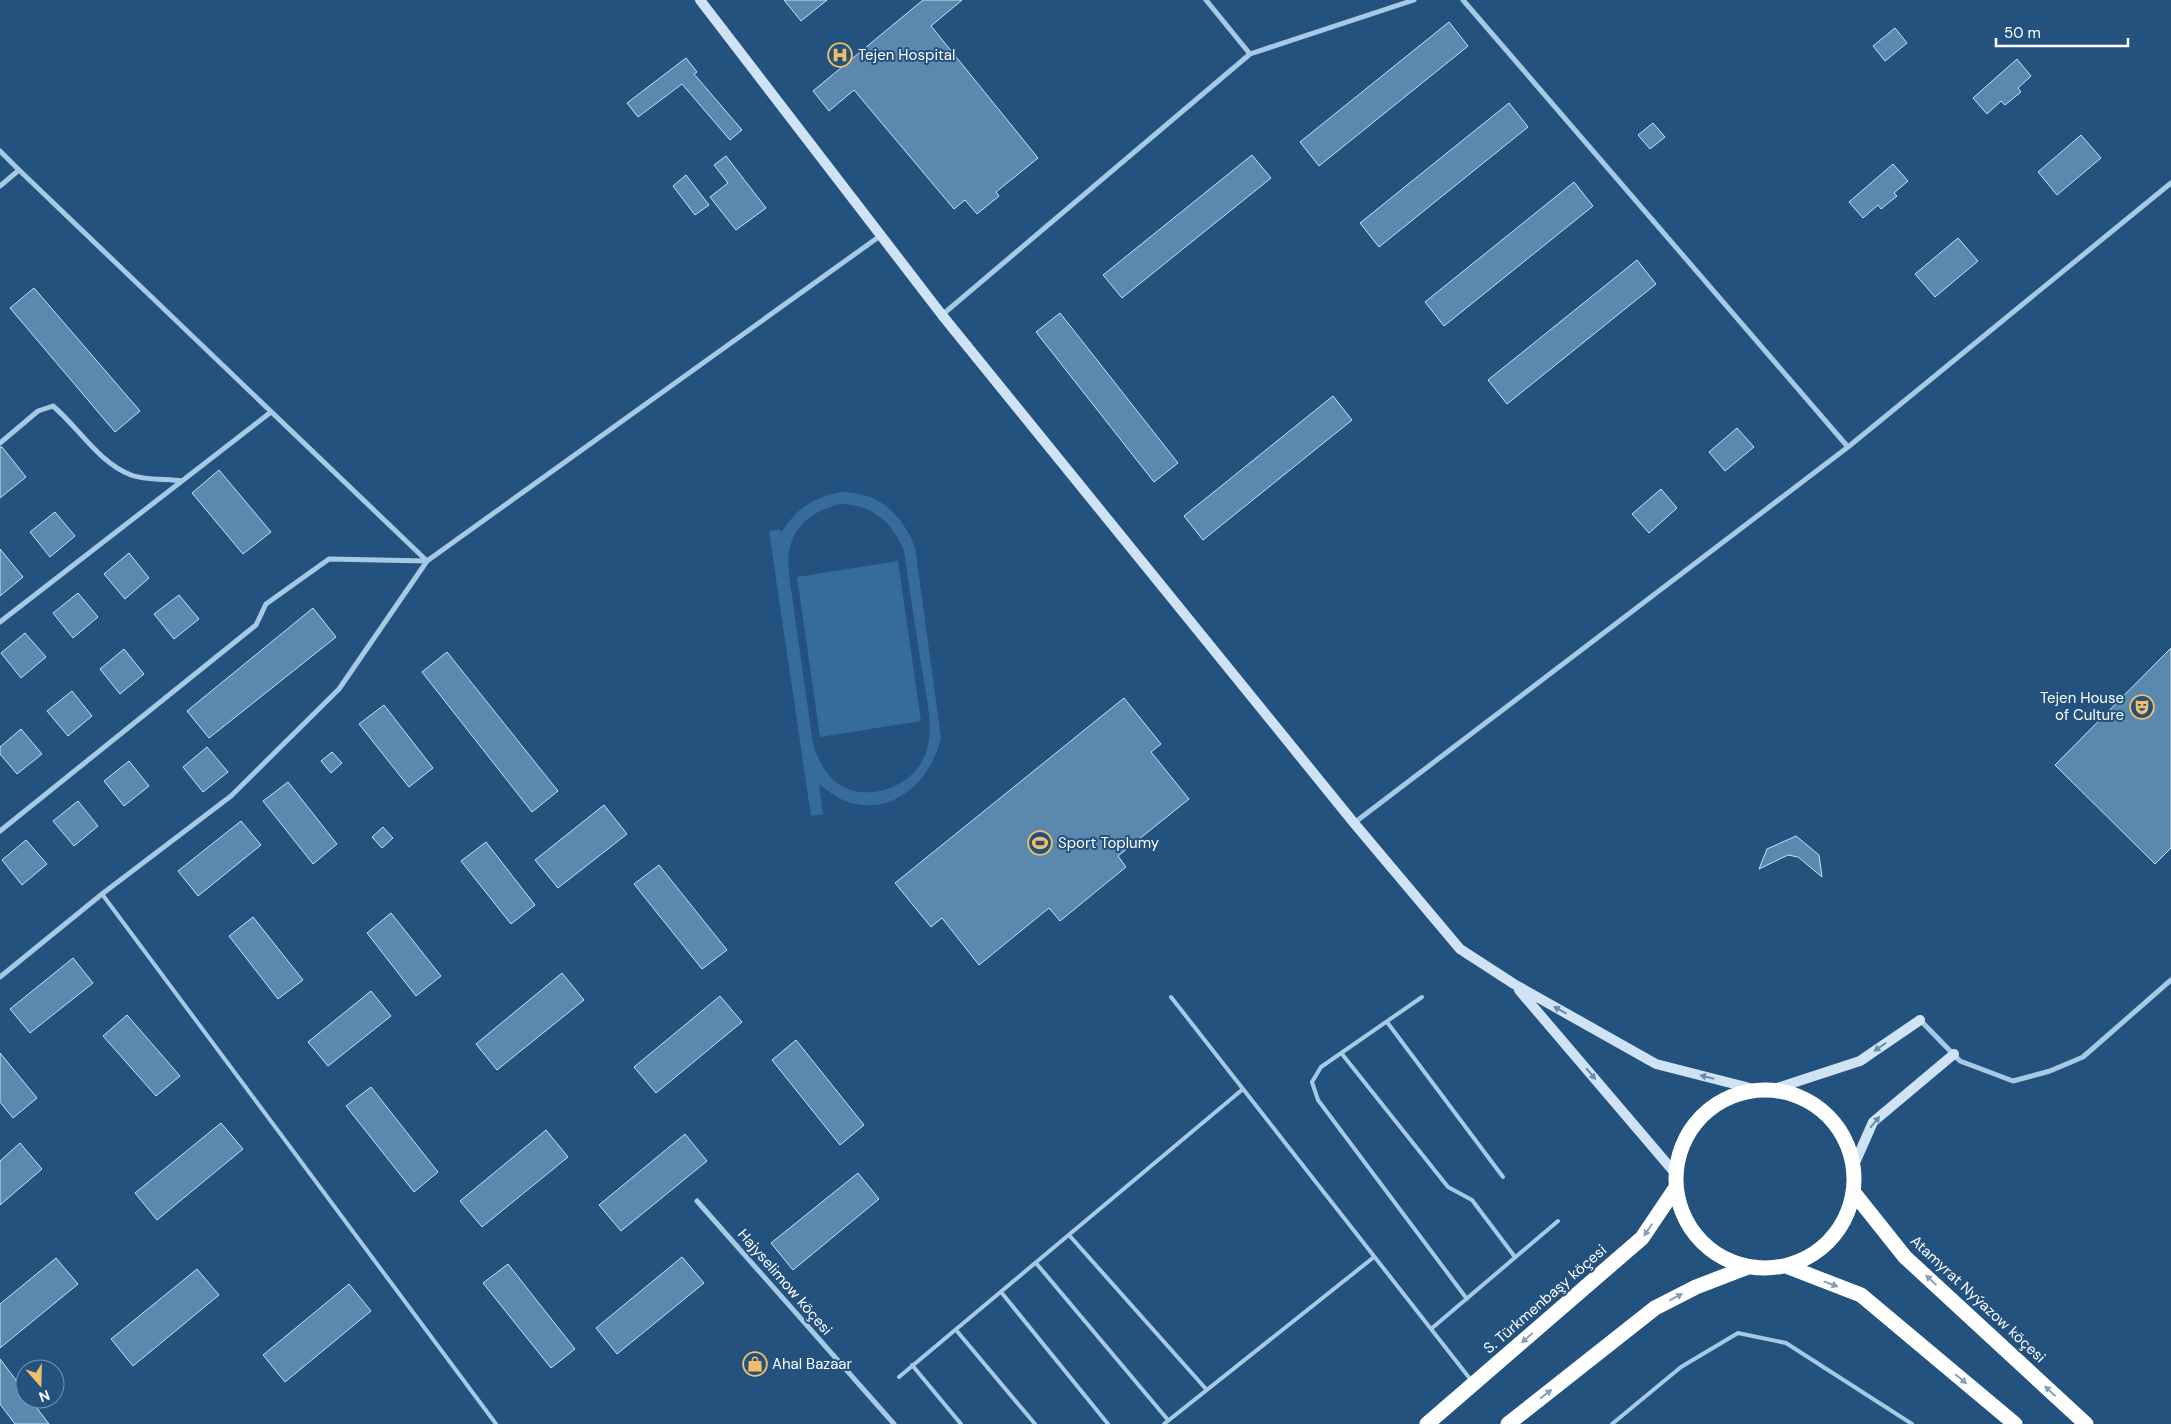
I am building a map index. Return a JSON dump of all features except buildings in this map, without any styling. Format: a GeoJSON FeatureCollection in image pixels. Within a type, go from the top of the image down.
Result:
{"type":"FeatureCollection","features":[{"type":"Feature","properties":{"kind":"highway"},"geometry":{"type":"LineString","coordinates":[[1754,1089],[1770,1090],[1782,1090],[1808,1100],[1830,1116],[1846,1138],[1854,1165],[1854,1192],[1846,1218],[1831,1240],[1811,1256],[1786,1266],[1767,1269],[1748,1267],[1721,1258],[1698,1240],[1683,1217],[1675,1190],[1675,1173],[1687,1134],[1715,1104],[1754,1089]]}},
{"type":"Feature","properties":{"kind":"highway","name":"S. Türkmenbaşy köçesi"},"geometry":{"type":"LineString","coordinates":[[1427,1424],[1642,1238],[1675,1190]]}},
{"type":"Feature","properties":{"kind":"highway","name":"Atamyrat Nyýazow köçesi"},"geometry":{"type":"LineString","coordinates":[[1854,1192],[1905,1257],[2086,1424]]}},
{"type":"Feature","properties":{"kind":"highway"},"geometry":{"type":"LineString","coordinates":[[1786,1266],[1860,1295],[2015,1424]]}},
{"type":"Feature","properties":{"kind":"highway"},"geometry":{"type":"LineString","coordinates":[[1508,1424],[1655,1308],[1696,1287],[1748,1267]]}},
{"type":"Feature","properties":{"kind":"street"},"geometry":{"type":"LineString","coordinates":[[700,0],[942,315],[1354,823],[1460,949],[1514,984],[1656,1064],[1754,1089]]}},
{"type":"Feature","properties":{"kind":"street"},"geometry":{"type":"LineString","coordinates":[[1206,0],[1250,54]]}},
{"type":"Feature","properties":{"kind":"street"},"geometry":{"type":"LineString","coordinates":[[942,315],[1250,54],[1414,0]]}},
{"type":"Feature","properties":{"kind":"street"},"geometry":{"type":"LineString","coordinates":[[1463,0],[1848,447]]}},
{"type":"Feature","properties":{"kind":"street"},"geometry":{"type":"LineString","coordinates":[[0,152],[427,561]]}},
{"type":"Feature","properties":{"kind":"street"},"geometry":{"type":"LineString","coordinates":[[0,186],[19,170]]}},
{"type":"Feature","properties":{"kind":"street"},"geometry":{"type":"LineString","coordinates":[[1354,823],[1848,447],[2171,183]]}},
{"type":"Feature","properties":{"kind":"street"},"geometry":{"type":"LineString","coordinates":[[0,977],[102,894],[231,796],[339,689],[427,561],[880,236]]}},
{"type":"Feature","properties":{"kind":"street"},"geometry":{"type":"LineString","coordinates":[[0,443],[38,411],[53,406],[64,415],[96,452],[132,476],[182,481]]}},
{"type":"Feature","properties":{"kind":"street"},"geometry":{"type":"LineString","coordinates":[[0,622],[271,412]]}},
{"type":"Feature","properties":{"kind":"street"},"geometry":{"type":"LineString","coordinates":[[0,831],[256,625],[266,604],[329,559],[427,561]]}},
{"type":"Feature","properties":{"kind":"street"},"geometry":{"type":"LineString","coordinates":[[1770,1090],[1860,1061],[1920,1020],[1960,1061],[2013,1081],[2050,1071],[2084,1057],[2171,980]]}},
{"type":"Feature","properties":{"kind":"street"},"geometry":{"type":"LineString","coordinates":[[1514,984],[1675,1173]]}},
{"type":"Feature","properties":{"kind":"street"},"geometry":{"type":"LineString","coordinates":[[1854,1165],[1873,1122],[1954,1054]]}},
{"type":"Feature","properties":{"kind":"street","name":"Hajyselimow köçesi"},"geometry":{"type":"LineString","coordinates":[[697,1201],[894,1424]]}},
{"type":"Feature","properties":{"kind":"lane"},"geometry":{"type":"LineString","coordinates":[[102,894],[496,1424]]}},
{"type":"Feature","properties":{"kind":"lane"},"geometry":{"type":"LineString","coordinates":[[1171,997],[1474,1384]]}},
{"type":"Feature","properties":{"kind":"lane"},"geometry":{"type":"LineString","coordinates":[[1422,997],[1321,1067],[1312,1082],[1318,1100],[1467,1299]]}},
{"type":"Feature","properties":{"kind":"lane"},"geometry":{"type":"LineString","coordinates":[[1387,1022],[1503,1177]]}},
{"type":"Feature","properties":{"kind":"lane"},"geometry":{"type":"LineString","coordinates":[[1342,1054],[1448,1188],[1472,1200],[1516,1257]]}},
{"type":"Feature","properties":{"kind":"lane"},"geometry":{"type":"LineString","coordinates":[[899,1377],[1243,1089]]}},
{"type":"Feature","properties":{"kind":"lane"},"geometry":{"type":"LineString","coordinates":[[1431,1329],[1558,1221]]}},
{"type":"Feature","properties":{"kind":"lane"},"geometry":{"type":"LineString","coordinates":[[1069,1235],[1206,1389]]}},
{"type":"Feature","properties":{"kind":"lane"},"geometry":{"type":"LineString","coordinates":[[1164,1424],[1374,1257]]}},
{"type":"Feature","properties":{"kind":"lane"},"geometry":{"type":"LineString","coordinates":[[1036,1263],[1168,1420]]}},
{"type":"Feature","properties":{"kind":"lane"},"geometry":{"type":"LineString","coordinates":[[1001,1292],[1108,1424]]}},
{"type":"Feature","properties":{"kind":"lane"},"geometry":{"type":"LineString","coordinates":[[956,1330],[1036,1424]]}},
{"type":"Feature","properties":{"kind":"lane"},"geometry":{"type":"LineString","coordinates":[[1612,1424],[1681,1367],[1738,1332],[1786,1343],[1912,1424]]}},
{"type":"Feature","properties":{"kind":"lane"},"geometry":{"type":"LineString","coordinates":[[912,1365],[961,1424]]}},
{"type":"Feature","properties":{"kind":"shaded area"},"geometry":{"type":"Polygon","coordinates":[[[842,492],[855,493],[867,496],[888,507],[903,524],[915,547],[941,738],[929,768],[907,792],[894,800],[879,804],[862,805],[845,801],[819,784],[823,814],[811,816],[769,531],[780,529],[781,533],[793,517],[806,505],[832,494],[842,492]],[[840,504],[827,508],[806,520],[793,538],[788,561],[789,575],[813,744],[816,753],[829,776],[843,787],[861,792],[873,792],[896,786],[914,772],[926,752],[930,732],[929,716],[904,551],[887,523],[871,511],[840,504]]]}},
{"type":"Feature","properties":{"kind":"shaded area"},"geometry":{"type":"Polygon","coordinates":[[[898,561],[921,721],[820,737],[797,577],[898,561]]]}},
{"type":"Feature","properties":{"kind":"place","name":"Tejen Hospital"},"geometry":{"type":"Point","coordinates":[840,55]}},
{"type":"Feature","properties":{"kind":"place","name":"Tejen House of Culture"},"geometry":{"type":"Point","coordinates":[2142,707]}},
{"type":"Feature","properties":{"kind":"place","name":"Sport Toplumy"},"geometry":{"type":"Point","coordinates":[1040,843]}},
{"type":"Feature","properties":{"kind":"place","name":"Ahal Bazaar"},"geometry":{"type":"Point","coordinates":[755,1364]}}]}
